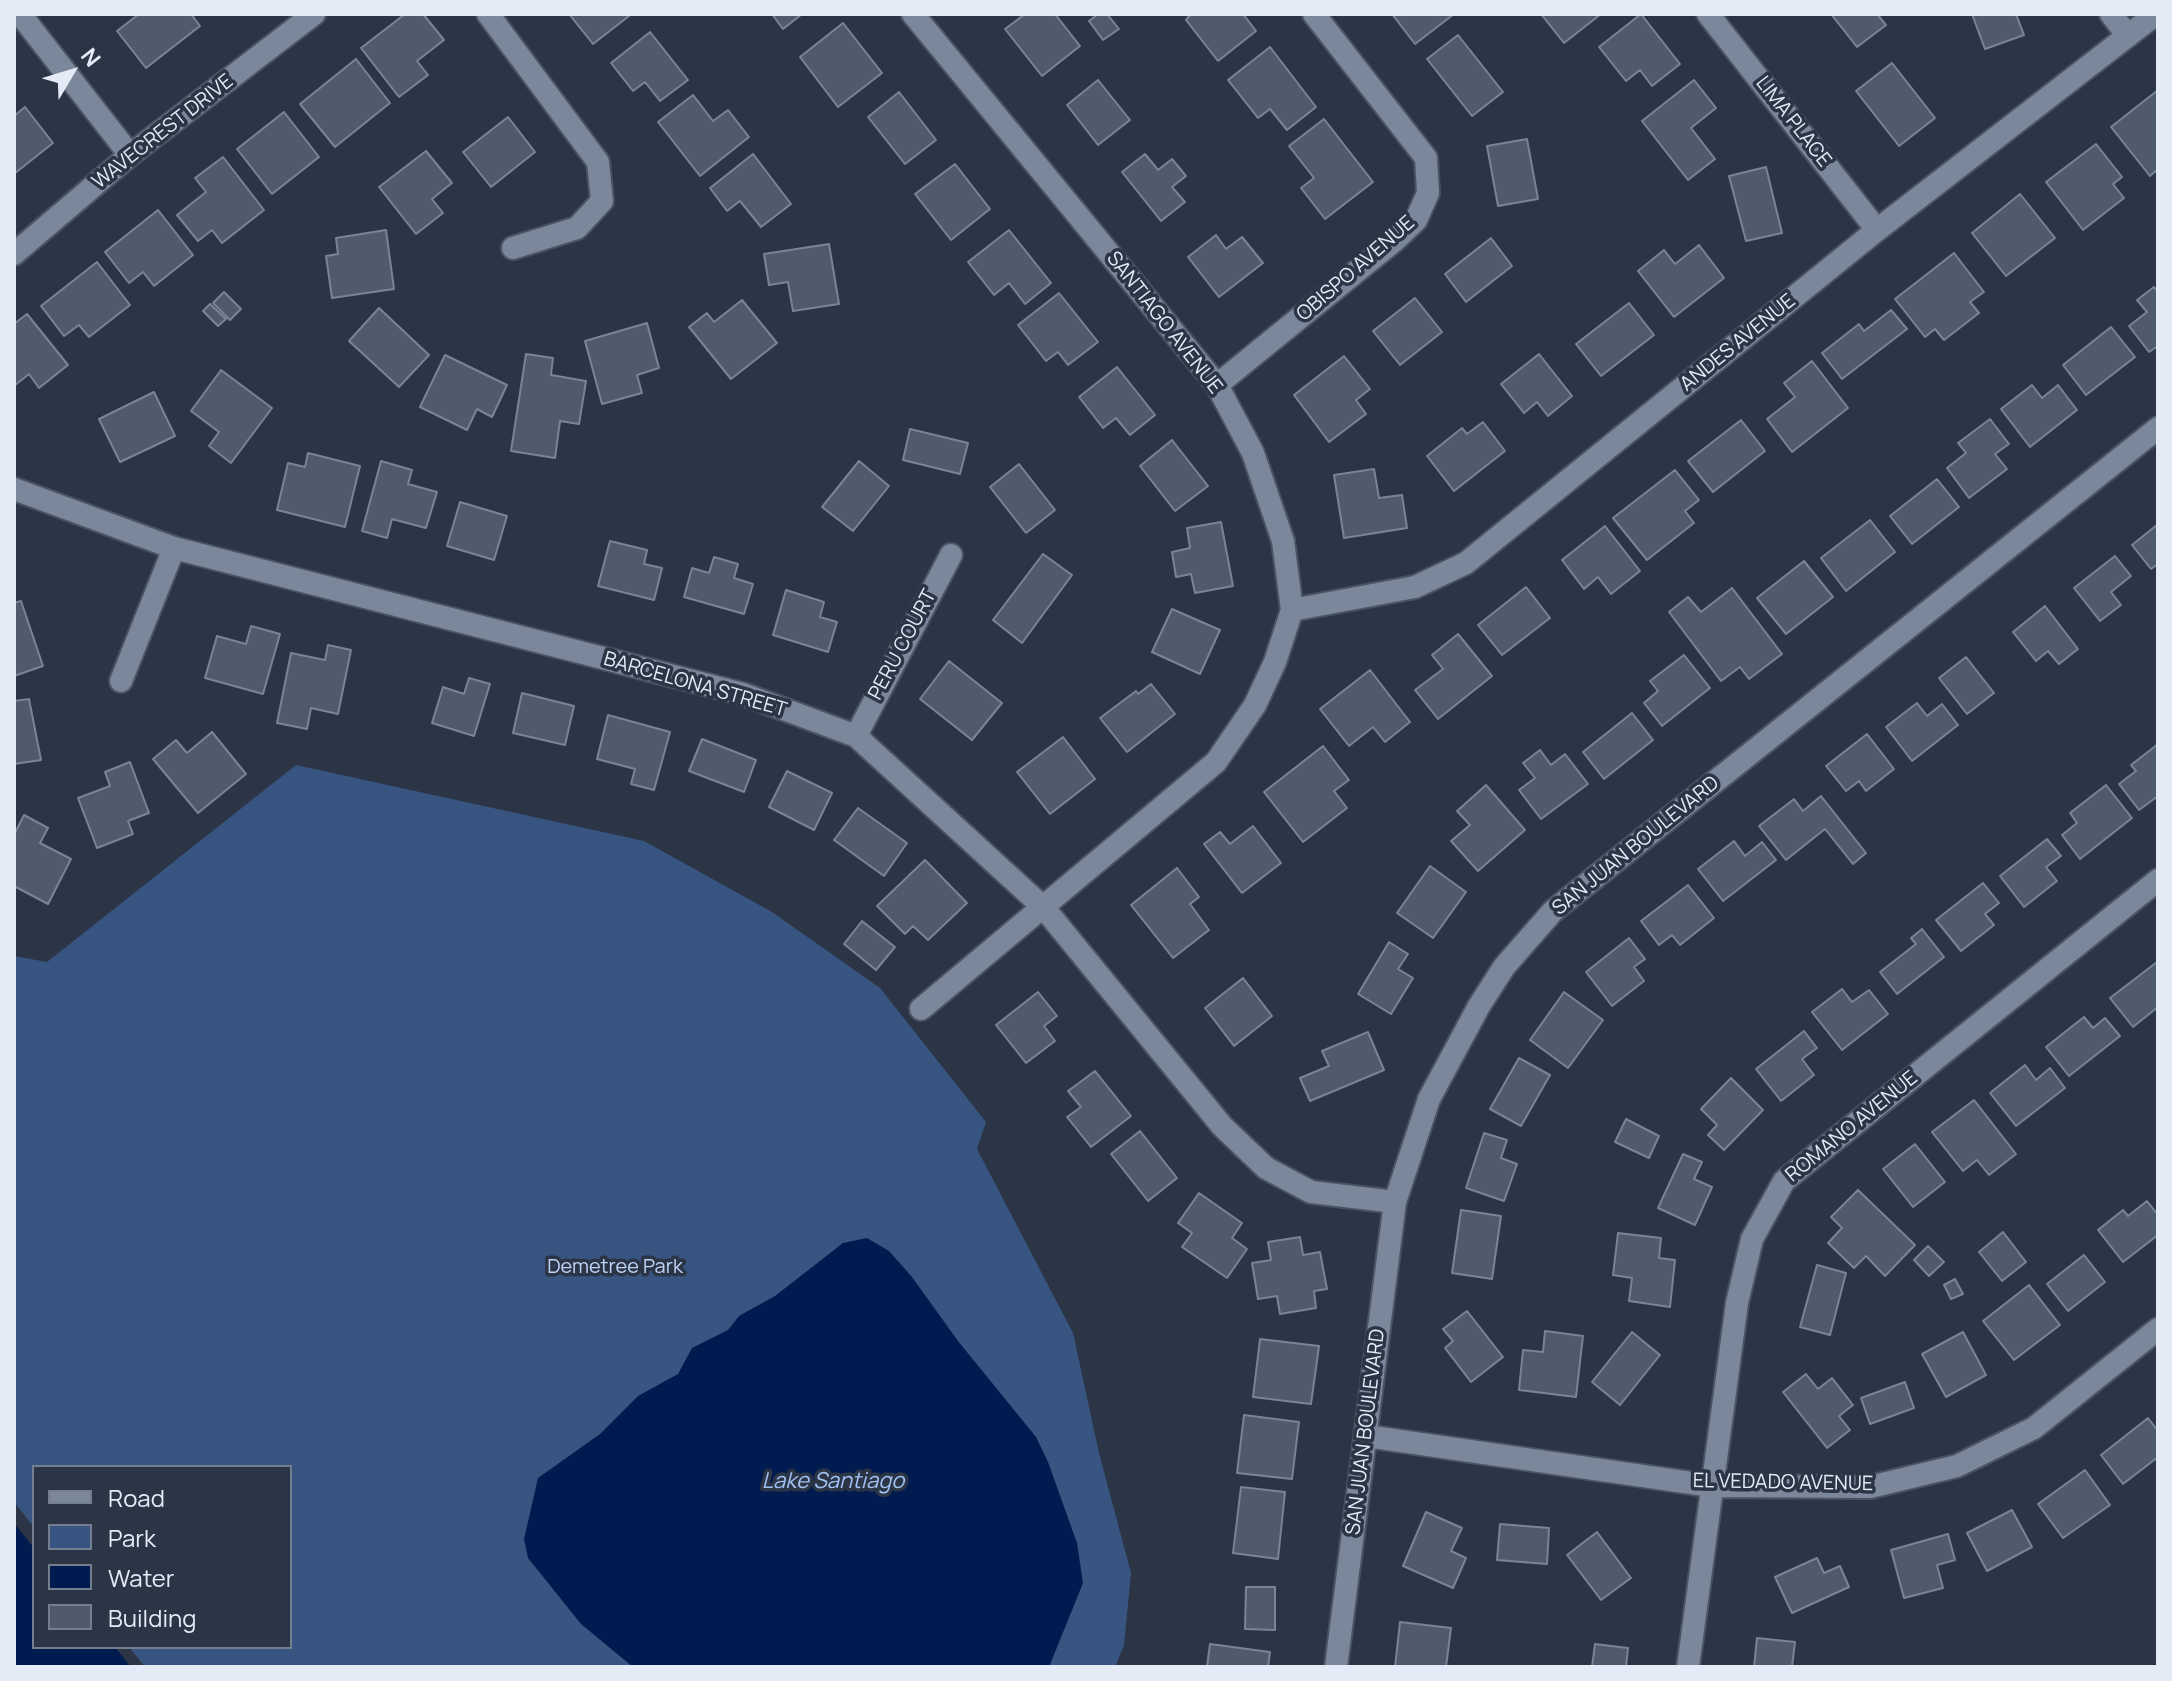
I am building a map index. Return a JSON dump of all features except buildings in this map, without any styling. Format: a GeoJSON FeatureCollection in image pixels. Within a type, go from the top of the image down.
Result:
{"type":"FeatureCollection","features":[{"type":"Feature","properties":{"kind":"street"},"geometry":{"type":"LineString","coordinates":[[20,14],[130,155]]}},
{"type":"Feature","properties":{"kind":"street","name":"WAVECREST DRIVE"},"geometry":{"type":"LineString","coordinates":[[14,254],[130,155],[314,14]]}},
{"type":"Feature","properties":{"kind":"street"},"geometry":{"type":"LineString","coordinates":[[488,14],[598,162],[601,188],[602,201],[577,228],[513,248]]}},
{"type":"Feature","properties":{"kind":"street","name":"SANTIAGO AVENUE"},"geometry":{"type":"LineString","coordinates":[[913,14],[1217,385],[1253,453],[1283,541],[1292,610],[1275,662],[1255,705],[1216,762],[921,1009]]}},
{"type":"Feature","properties":{"kind":"street","name":"OBISPO AVENUE"},"geometry":{"type":"LineString","coordinates":[[1217,385],[1394,241],[1416,220],[1428,193],[1426,158],[1314,14]]}},
{"type":"Feature","properties":{"kind":"street","name":"LIMA PLACE"},"geometry":{"type":"LineString","coordinates":[[1708,14],[1877,230]]}},
{"type":"Feature","properties":{"kind":"street"},"geometry":{"type":"LineString","coordinates":[[2111,14],[2128,36]]}},
{"type":"Feature","properties":{"kind":"street","name":"ANDES AVENUE"},"geometry":{"type":"LineString","coordinates":[[1292,610],[1415,587],[1466,563],[1877,230],[2156,14]]}},
{"type":"Feature","properties":{"kind":"street","name":"SAN JUAN BOULEVARD"},"geometry":{"type":"LineString","coordinates":[[1336,1667],[1395,1202],[1429,1099],[1504,967],[1553,911],[2158,428]]}},
{"type":"Feature","properties":{"kind":"street","name":"BARCELONA STREET"},"geometry":{"type":"LineString","coordinates":[[14,489],[174,548],[743,694],[856,736],[1044,908],[1222,1126],[1266,1168],[1311,1192],[1395,1202]]}},
{"type":"Feature","properties":{"kind":"street"},"geometry":{"type":"LineString","coordinates":[[121,681],[174,548]]}},
{"type":"Feature","properties":{"kind":"street","name":"PERU COURT"},"geometry":{"type":"LineString","coordinates":[[856,736],[951,555]]}},
{"type":"Feature","properties":{"kind":"street","name":"ROMANO AVENUE"},"geometry":{"type":"LineString","coordinates":[[1688,1667],[1737,1303],[1752,1239],[1784,1181],[2158,880]]}},
{"type":"Feature","properties":{"kind":"street","name":"EL VEDADO AVENUE"},"geometry":{"type":"LineString","coordinates":[[1366,1436],[1712,1486],[1870,1487],[1957,1466],[2034,1428],[2158,1329]]}},
{"type":"Feature","properties":{"kind":"green space","name":"Demetree Park"},"geometry":{"type":"Polygon","coordinates":[[[296,765],[644,841],[772,912],[880,988],[986,1122],[977,1149],[1073,1333],[1099,1453],[1131,1573],[1124,1645],[1115,1667],[145,1667],[131,1649],[292,1649],[292,1465],[32,1465],[32,1524],[14,1502],[14,956],[47,962],[296,765]]]}},
{"type":"Feature","properties":{"kind":"water","name":"Lake Santiago"},"geometry":{"type":"Polygon","coordinates":[[[867,1238],[889,1251],[912,1277],[958,1341],[1036,1437],[1048,1462],[1077,1543],[1083,1583],[1049,1667],[633,1667],[581,1624],[528,1558],[524,1539],[538,1478],[600,1434],[638,1396],[678,1374],[692,1348],[728,1330],[739,1316],[775,1296],[843,1243],[867,1238]]]}},
{"type":"Feature","properties":{"kind":"water"},"geometry":{"type":"Polygon","coordinates":[[[14,1523],[32,1546],[32,1649],[117,1649],[131,1667],[14,1667],[14,1523]]]}}]}
